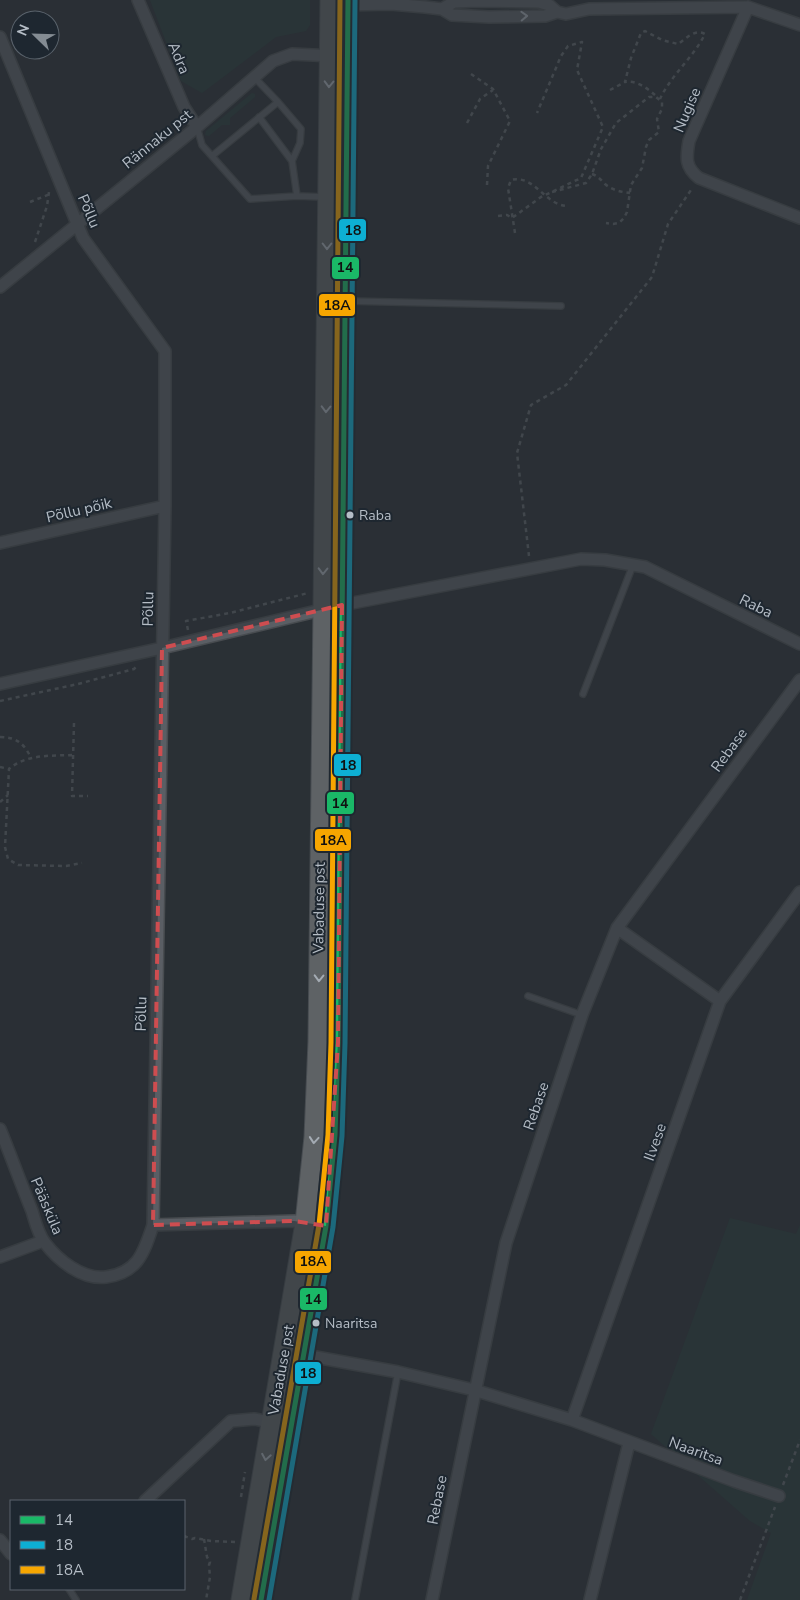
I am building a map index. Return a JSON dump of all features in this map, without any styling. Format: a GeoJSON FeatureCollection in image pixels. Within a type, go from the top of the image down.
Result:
{"type":"FeatureCollection","features":[{"type":"Feature","properties":{"kind":"highway","name":"Vabaduse pst"},"geometry":{"type":"LineString","coordinates":[[261,1600],[326,1226],[332,1179],[337,1089],[342,605],[336,301],[328,197],[329,56],[339,2]]}},
{"type":"Feature","properties":{"kind":"highway","name":"Vabaduse pst"},"geometry":{"type":"LineString","coordinates":[[241,1600],[285,1351],[305,1223],[314,1137],[318,1042],[323,610],[348,56],[339,2]]}},
{"type":"Feature","properties":{"kind":"street","name":"Adra"},"geometry":{"type":"LineString","coordinates":[[138,0],[184,107],[197,127]]}},
{"type":"Feature","properties":{"kind":"street"},"geometry":{"type":"LineString","coordinates":[[339,2],[392,4],[442,9],[452,15],[489,17],[544,16],[557,12]]}},
{"type":"Feature","properties":{"kind":"street"},"geometry":{"type":"LineString","coordinates":[[442,9],[454,2],[539,2],[549,5],[557,12],[566,14],[589,4],[719,4],[748,7],[800,25]]}},
{"type":"Feature","properties":{"kind":"street","name":"Nugise"},"geometry":{"type":"LineString","coordinates":[[700,178],[691,171],[686,157],[689,141],[748,7]]}},
{"type":"Feature","properties":{"kind":"street","name":"Põllu"},"geometry":{"type":"LineString","coordinates":[[0,36],[83,238],[166,351],[153,1225],[143,1253],[134,1265],[120,1274]]}},
{"type":"Feature","properties":{"kind":"street","name":"Rännaku pst"},"geometry":{"type":"LineString","coordinates":[[0,286],[197,127],[273,61],[292,54],[348,56]]}},
{"type":"Feature","properties":{"kind":"street"},"geometry":{"type":"LineString","coordinates":[[700,178],[800,218]]}},
{"type":"Feature","properties":{"kind":"street","name":"Põllu põik"},"geometry":{"type":"LineString","coordinates":[[0,543],[165,506]]}},
{"type":"Feature","properties":{"kind":"street","name":"Raba"},"geometry":{"type":"LineString","coordinates":[[0,684],[342,605],[581,559],[605,560],[645,567],[800,644]]}},
{"type":"Feature","properties":{"kind":"street","name":"Rebase"},"geometry":{"type":"LineString","coordinates":[[432,1600],[506,1242],[582,1015],[617,928],[800,680]]}},
{"type":"Feature","properties":{"kind":"street","name":"Ilvese"},"geometry":{"type":"LineString","coordinates":[[572,1420],[720,1002],[800,892]]}},
{"type":"Feature","properties":{"kind":"street"},"geometry":{"type":"LineString","coordinates":[[617,928],[720,1002]]}},
{"type":"Feature","properties":{"kind":"street","name":"Pääsküla"},"geometry":{"type":"LineString","coordinates":[[0,1129],[43,1241],[61,1261],[85,1274],[103,1277],[120,1274]]}},
{"type":"Feature","properties":{"kind":"street"},"geometry":{"type":"LineString","coordinates":[[153,1225],[294,1221],[326,1226]]}},
{"type":"Feature","properties":{"kind":"street"},"geometry":{"type":"LineString","coordinates":[[0,1257],[43,1241]]}},
{"type":"Feature","properties":{"kind":"street","name":"Naaritsa"},"geometry":{"type":"LineString","coordinates":[[285,1351],[398,1372],[474,1390],[572,1420],[629,1443],[779,1496]]}},
{"type":"Feature","properties":{"kind":"street"},"geometry":{"type":"LineString","coordinates":[[145,1500],[231,1421],[254,1419],[291,1426]]}},
{"type":"Feature","properties":{"kind":"street"},"geometry":{"type":"LineString","coordinates":[[590,1600],[629,1443]]}},
{"type":"Feature","properties":{"kind":"street"},"geometry":{"type":"LineString","coordinates":[[0,1540],[10,1553]]}},
{"type":"Feature","properties":{"kind":"lane"},"geometry":{"type":"LineString","coordinates":[[489,17],[490,1]]}},
{"type":"Feature","properties":{"kind":"lane"},"geometry":{"type":"LineString","coordinates":[[254,77],[301,129],[300,142],[292,161],[296,196]]}},
{"type":"Feature","properties":{"kind":"lane"},"geometry":{"type":"LineString","coordinates":[[212,156],[278,102]]}},
{"type":"Feature","properties":{"kind":"lane"},"geometry":{"type":"LineString","coordinates":[[259,117],[292,161]]}},
{"type":"Feature","properties":{"kind":"lane"},"geometry":{"type":"LineString","coordinates":[[197,127],[202,145],[250,198],[328,197]]}},
{"type":"Feature","properties":{"kind":"lane"},"geometry":{"type":"LineString","coordinates":[[336,301],[561,306]]}},
{"type":"Feature","properties":{"kind":"lane"},"geometry":{"type":"LineString","coordinates":[[583,694],[633,565]]}},
{"type":"Feature","properties":{"kind":"lane"},"geometry":{"type":"LineString","coordinates":[[528,996],[582,1015]]}},
{"type":"Feature","properties":{"kind":"lane"},"geometry":{"type":"LineString","coordinates":[[355,1600],[398,1372]]}},
{"type":"Feature","properties":{"kind":"path"},"geometry":{"type":"LineString","coordinates":[[625,82],[631,58],[641,33],[645,31],[662,40],[678,44],[696,32],[705,34],[672,78],[660,99]]}},
{"type":"Feature","properties":{"kind":"path"},"geometry":{"type":"LineString","coordinates":[[512,218],[547,194],[581,178],[603,127],[577,70],[582,42],[568,46],[561,56],[537,112]]}},
{"type":"Feature","properties":{"kind":"path"},"geometry":{"type":"LineString","coordinates":[[471,74],[493,89],[510,121],[488,166],[487,185]]}},
{"type":"Feature","properties":{"kind":"path"},"geometry":{"type":"LineString","coordinates":[[606,223],[619,223],[627,212],[630,193],[635,178],[642,168],[649,140],[659,132],[657,119],[663,105],[656,96],[629,81],[610,90]]}},
{"type":"Feature","properties":{"kind":"path"},"geometry":{"type":"LineString","coordinates":[[467,124],[480,100],[493,89]]}},
{"type":"Feature","properties":{"kind":"path"},"geometry":{"type":"LineString","coordinates":[[547,194],[586,183],[592,174],[601,149],[616,123],[649,97],[656,96]]}},
{"type":"Feature","properties":{"kind":"path"},"geometry":{"type":"LineString","coordinates":[[594,146],[601,149]]}},
{"type":"Feature","properties":{"kind":"path"},"geometry":{"type":"LineString","coordinates":[[589,159],[595,162]]}},
{"type":"Feature","properties":{"kind":"path"},"geometry":{"type":"LineString","coordinates":[[592,174],[598,176],[607,186],[615,190],[630,193]]}},
{"type":"Feature","properties":{"kind":"path"},"geometry":{"type":"LineString","coordinates":[[532,568],[528,549],[517,453],[531,405],[566,385],[652,277],[668,224],[700,178]]}},
{"type":"Feature","properties":{"kind":"path"},"geometry":{"type":"LineString","coordinates":[[515,233],[508,188],[511,180],[523,180],[530,183],[547,194],[555,204],[568,206]]}},
{"type":"Feature","properties":{"kind":"path"},"geometry":{"type":"LineString","coordinates":[[34,243],[50,194],[49,188]]}},
{"type":"Feature","properties":{"kind":"path"},"geometry":{"type":"LineString","coordinates":[[30,202],[50,194],[64,193]]}},
{"type":"Feature","properties":{"kind":"path"},"geometry":{"type":"LineString","coordinates":[[498,216],[506,215],[512,218]]}},
{"type":"Feature","properties":{"kind":"path"},"geometry":{"type":"LineString","coordinates":[[190,641],[186,621],[311,592]]}},
{"type":"Feature","properties":{"kind":"path"},"geometry":{"type":"LineString","coordinates":[[74,722],[72,796],[88,796]]}},
{"type":"Feature","properties":{"kind":"path"},"geometry":{"type":"LineString","coordinates":[[0,737],[11,737],[21,743],[27,748],[31,758]]}},
{"type":"Feature","properties":{"kind":"path"},"geometry":{"type":"LineString","coordinates":[[72,755],[31,758],[16,763],[9,769],[5,847],[8,859],[18,865],[66,866],[82,863]]}},
{"type":"Feature","properties":{"kind":"path"},"geometry":{"type":"LineString","coordinates":[[0,767],[9,769]]}},
{"type":"Feature","properties":{"kind":"path"},"geometry":{"type":"LineString","coordinates":[[0,802],[8,795]]}},
{"type":"Feature","properties":{"kind":"path"},"geometry":{"type":"LineString","coordinates":[[740,1600],[800,1440]]}},
{"type":"Feature","properties":{"kind":"path"},"geometry":{"type":"LineString","coordinates":[[185,1536],[192,1539],[237,1542]]}},
{"type":"Feature","properties":{"kind":"path"},"geometry":{"type":"LineString","coordinates":[[204,1539],[207,1557],[210,1562],[210,1577],[206,1600]]}},
{"type":"Feature","properties":{"kind":"highlighted area"},"geometry":{"type":"Polygon","coordinates":[[[342,605],[338,1043],[326,1226],[294,1221],[153,1225],[162,648],[342,605]]]}},
{"type":"Feature","properties":{"kind":"shaded area"},"geometry":{"type":"Polygon","coordinates":[[[150,0],[310,0],[310,25],[306,31],[276,37],[202,93],[181,81],[150,0]]]}},
{"type":"Feature","properties":{"kind":"shaded area"},"geometry":{"type":"Polygon","coordinates":[[[252,93],[255,94],[255,97],[230,118],[230,125],[222,125],[209,136],[205,135],[206,131],[252,93]]]}},
{"type":"Feature","properties":{"kind":"shaded area"},"geometry":{"type":"Polygon","coordinates":[[[730,1218],[796,1234],[800,1225],[800,1600],[747,1600],[771,1533],[750,1521],[651,1434],[730,1218]]]}},
{"type":"Feature","properties":{"kind":"transit line","name":"18A"},"geometry":{"type":"LineString","coordinates":[[254,1599],[319,1225],[328,1135],[331,1043],[340,0]]}},
{"type":"Feature","properties":{"kind":"transit line","name":"14"},"geometry":{"type":"LineString","coordinates":[[261,1600],[326,1226],[335,1135],[338,1043],[348,0]]}},
{"type":"Feature","properties":{"kind":"transit line","name":"18"},"geometry":{"type":"LineString","coordinates":[[269,1600],[333,1227],[342,1136],[345,1043],[355,0]]}},
{"type":"Feature","properties":{"kind":"place","name":"Raba"},"geometry":{"type":"Point","coordinates":[350,515]}},
{"type":"Feature","properties":{"kind":"place","name":"Naaritsa"},"geometry":{"type":"Point","coordinates":[316,1323]}}]}
